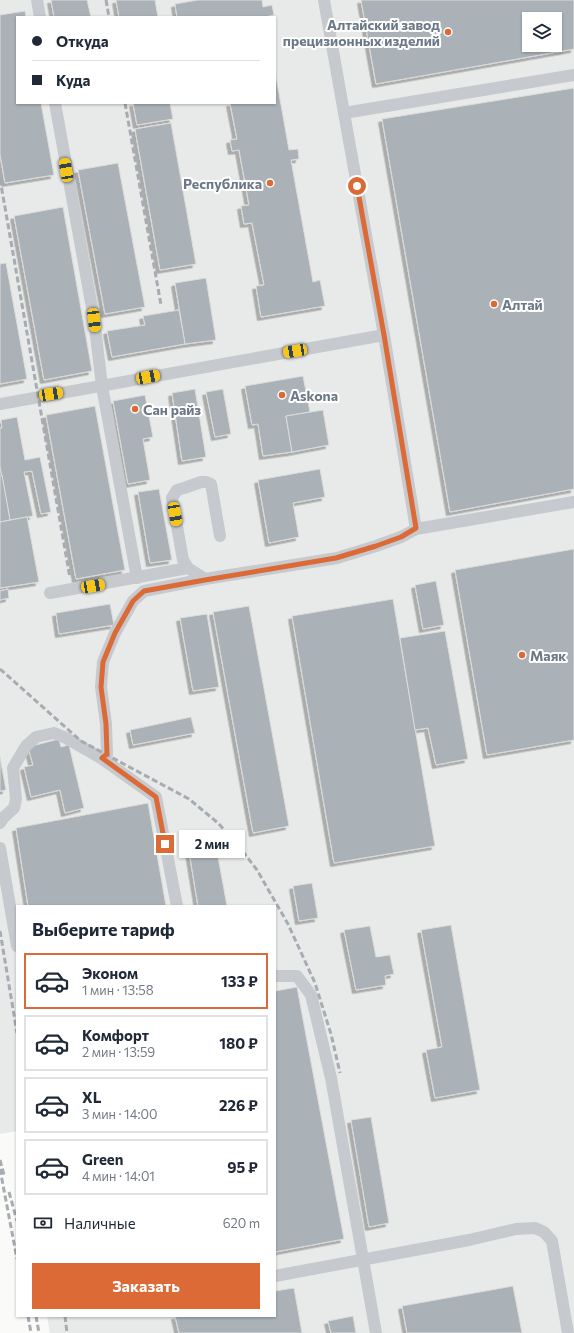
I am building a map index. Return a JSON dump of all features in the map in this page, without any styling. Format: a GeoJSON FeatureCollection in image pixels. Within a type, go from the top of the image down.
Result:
{"type":"FeatureCollection","features":[{"type":"Feature","properties":{"kind":"lane"},"geometry":{"type":"LineString","coordinates":[[37,0],[40,16]]}},
{"type":"Feature","properties":{"kind":"lane"},"geometry":{"type":"LineString","coordinates":[[324,0],[384,335],[416,528]]}},
{"type":"Feature","properties":{"kind":"lane"},"geometry":{"type":"LineString","coordinates":[[344,113],[574,75]]}},
{"type":"Feature","properties":{"kind":"lane"},"geometry":{"type":"LineString","coordinates":[[55,104],[94,320],[102,386],[137,578]]}},
{"type":"Feature","properties":{"kind":"lane"},"geometry":{"type":"LineString","coordinates":[[0,404],[384,335]]}},
{"type":"Feature","properties":{"kind":"lane"},"geometry":{"type":"LineString","coordinates":[[205,580],[188,568],[183,560],[172,498],[177,490],[201,482],[211,484],[220,536]]}},
{"type":"Feature","properties":{"kind":"lane"},"geometry":{"type":"LineString","coordinates":[[102,758],[107,754],[106,724],[101,687],[103,662],[115,633],[133,601],[144,591],[336,558],[401,537],[416,528],[574,502]]}},
{"type":"Feature","properties":{"kind":"lane"},"geometry":{"type":"LineString","coordinates":[[50,593],[188,568]]}},
{"type":"Feature","properties":{"kind":"lane"},"geometry":{"type":"LineString","coordinates":[[0,823],[14,808],[16,799],[13,768],[26,746],[36,737],[54,732],[102,758],[156,797],[177,905]]}},
{"type":"Feature","properties":{"kind":"lane"},"geometry":{"type":"LineString","coordinates":[[0,848],[16,940]]}},
{"type":"Feature","properties":{"kind":"lane"},"geometry":{"type":"LineString","coordinates":[[276,976],[297,976],[311,995],[331,1078],[376,1333]]}},
{"type":"Feature","properties":{"kind":"lane"},"geometry":{"type":"LineString","coordinates":[[276,1276],[469,1240],[516,1229],[535,1228],[544,1232],[552,1241],[568,1333]]}},
{"type":"Feature","properties":{"kind":"shaded area"},"geometry":{"type":"Polygon","coordinates":[[[0,0],[574,0],[574,1333],[50,1333],[47,1317],[276,1317],[276,905],[16,905],[16,1131],[0,1134],[0,0]]]}},
{"type":"Feature","properties":{"kind":"building"},"geometry":{"type":"Polygon","coordinates":[[[51,0],[87,0],[91,16],[54,16],[51,0]]]}},
{"type":"Feature","properties":{"kind":"building"},"geometry":{"type":"Polygon","coordinates":[[[116,0],[155,0],[158,16],[119,16],[116,0]]]}},
{"type":"Feature","properties":{"kind":"building"},"geometry":{"type":"Polygon","coordinates":[[[198,0],[262,0],[263,7],[272,5],[274,15],[177,16],[175,4],[198,0]]]}},
{"type":"Feature","properties":{"kind":"building","name":"Алтайский завод прецизионных изделий"},"geometry":{"type":"Polygon","coordinates":[[[361,0],[574,0],[574,49],[562,51],[562,12],[522,12],[522,52],[557,52],[376,84],[361,0]]]}},
{"type":"Feature","properties":{"kind":"building"},"geometry":{"type":"Polygon","coordinates":[[[25,11],[26,16],[16,16],[16,104],[41,104],[54,175],[5,183],[0,154],[0,15],[25,11]]]}},
{"type":"Feature","properties":{"kind":"building","name":"Республика"},"geometry":{"type":"Polygon","coordinates":[[[276,77],[289,150],[298,149],[299,159],[291,160],[313,282],[320,280],[325,306],[261,317],[256,286],[264,285],[252,223],[244,224],[241,206],[249,205],[239,150],[232,151],[230,140],[237,139],[230,104],[276,104],[276,77]]]}},
{"type":"Feature","properties":{"kind":"building","name":"Алтай"},"geometry":{"type":"Polygon","coordinates":[[[574,88],[574,489],[450,512],[382,119],[574,88]]]}},
{"type":"Feature","properties":{"kind":"building"},"geometry":{"type":"Polygon","coordinates":[[[133,104],[170,104],[173,119],[137,125],[133,104]]]}},
{"type":"Feature","properties":{"kind":"building"},"geometry":{"type":"Polygon","coordinates":[[[171,123],[196,264],[160,270],[135,129],[171,123]]]}},
{"type":"Feature","properties":{"kind":"building"},"geometry":{"type":"Polygon","coordinates":[[[118,163],[145,307],[105,314],[78,170],[118,163]]]}},
{"type":"Feature","properties":{"kind":"building"},"geometry":{"type":"Polygon","coordinates":[[[63,207],[92,371],[44,380],[14,216],[63,207]]]}},
{"type":"Feature","properties":{"kind":"building"},"geometry":{"type":"Polygon","coordinates":[[[6,263],[27,379],[0,384],[0,264],[6,263]]]}},
{"type":"Feature","properties":{"kind":"building"},"geometry":{"type":"Polygon","coordinates":[[[206,278],[216,340],[185,344],[175,283],[206,278]]]}},
{"type":"Feature","properties":{"kind":"building"},"geometry":{"type":"Polygon","coordinates":[[[179,310],[185,344],[112,357],[107,331],[145,325],[143,316],[179,310]]]}},
{"type":"Feature","properties":{"kind":"building"},"geometry":{"type":"Polygon","coordinates":[[[303,376],[310,412],[286,416],[292,452],[263,456],[258,424],[252,425],[245,386],[303,376]]]}},
{"type":"Feature","properties":{"kind":"building"},"geometry":{"type":"Polygon","coordinates":[[[195,389],[206,457],[182,461],[172,393],[195,389]]]}},
{"type":"Feature","properties":{"kind":"building"},"geometry":{"type":"Polygon","coordinates":[[[223,389],[231,434],[215,437],[206,392],[223,389]]]}},
{"type":"Feature","properties":{"kind":"building"},"geometry":{"type":"Polygon","coordinates":[[[145,395],[153,437],[143,439],[150,480],[128,484],[113,401],[145,395]]]}},
{"type":"Feature","properties":{"kind":"building"},"geometry":{"type":"Polygon","coordinates":[[[95,406],[125,570],[76,579],[46,415],[95,406]]]}},
{"type":"Feature","properties":{"kind":"building"},"geometry":{"type":"Polygon","coordinates":[[[323,410],[329,445],[292,452],[286,416],[323,410]]]}},
{"type":"Feature","properties":{"kind":"building"},"geometry":{"type":"Polygon","coordinates":[[[17,417],[25,460],[40,457],[51,512],[41,514],[32,471],[24,472],[33,516],[10,520],[0,466],[0,428],[2,428],[1,420],[17,417]]]}},
{"type":"Feature","properties":{"kind":"building"},"geometry":{"type":"Polygon","coordinates":[[[320,469],[325,497],[293,503],[299,537],[269,543],[258,480],[320,469]]]}},
{"type":"Feature","properties":{"kind":"building"},"geometry":{"type":"Polygon","coordinates":[[[2,475],[10,520],[0,522],[0,476],[2,475]]]}},
{"type":"Feature","properties":{"kind":"building"},"geometry":{"type":"Polygon","coordinates":[[[159,489],[172,560],[150,563],[138,492],[159,489]]]}},
{"type":"Feature","properties":{"kind":"building"},"geometry":{"type":"Polygon","coordinates":[[[27,517],[39,582],[0,588],[0,522],[27,517]]]}},
{"type":"Feature","properties":{"kind":"building","name":"Маяк"},"geometry":{"type":"Polygon","coordinates":[[[574,549],[574,740],[487,755],[455,570],[574,549]]]}},
{"type":"Feature","properties":{"kind":"building"},"geometry":{"type":"Polygon","coordinates":[[[436,581],[444,625],[423,629],[415,585],[436,581]]]}},
{"type":"Feature","properties":{"kind":"building"},"geometry":{"type":"Polygon","coordinates":[[[8,589],[9,598],[0,600],[0,591],[8,589]]]}},
{"type":"Feature","properties":{"kind":"building"},"geometry":{"type":"Polygon","coordinates":[[[393,599],[435,846],[334,863],[292,616],[393,599]]]}},
{"type":"Feature","properties":{"kind":"building"},"geometry":{"type":"Polygon","coordinates":[[[110,604],[114,625],[59,634],[56,613],[110,604]]]}},
{"type":"Feature","properties":{"kind":"building"},"geometry":{"type":"Polygon","coordinates":[[[249,606],[289,826],[253,833],[213,612],[249,606]]]}},
{"type":"Feature","properties":{"kind":"building"},"geometry":{"type":"Polygon","coordinates":[[[207,614],[219,687],[193,691],[180,618],[207,614]]]}},
{"type":"Feature","properties":{"kind":"building"},"geometry":{"type":"Polygon","coordinates":[[[445,631],[468,759],[436,765],[428,728],[415,730],[400,638],[445,631]]]}},
{"type":"Feature","properties":{"kind":"building"},"geometry":{"type":"Polygon","coordinates":[[[191,717],[195,733],[133,745],[130,730],[191,717]]]}},
{"type":"Feature","properties":{"kind":"building"},"geometry":{"type":"Polygon","coordinates":[[[59,739],[61,747],[69,745],[84,808],[65,813],[60,790],[31,797],[24,767],[33,765],[28,747],[59,739]]]}},
{"type":"Feature","properties":{"kind":"building"},"geometry":{"type":"Polygon","coordinates":[[[0,757],[6,790],[0,791],[0,757]]]}},
{"type":"Feature","properties":{"kind":"building"},"geometry":{"type":"Polygon","coordinates":[[[148,803],[166,905],[28,905],[16,828],[148,803]]]}},
{"type":"Feature","properties":{"kind":"building"},"geometry":{"type":"Polygon","coordinates":[[[216,846],[227,905],[198,905],[189,851],[216,846]]]}},
{"type":"Feature","properties":{"kind":"building"},"geometry":{"type":"Polygon","coordinates":[[[312,883],[318,918],[299,921],[293,886],[312,883]]]}},
{"type":"Feature","properties":{"kind":"building"},"geometry":{"type":"Polygon","coordinates":[[[451,925],[480,1090],[435,1098],[426,1050],[442,1047],[421,930],[451,925]]]}},
{"type":"Feature","properties":{"kind":"building"},"geometry":{"type":"Polygon","coordinates":[[[370,926],[376,957],[390,955],[394,974],[385,976],[386,985],[356,990],[344,930],[370,926]]]}},
{"type":"Feature","properties":{"kind":"building"},"geometry":{"type":"Polygon","coordinates":[[[297,987],[344,1239],[276,1252],[276,991],[297,987]]]}},
{"type":"Feature","properties":{"kind":"building"},"geometry":{"type":"Polygon","coordinates":[[[371,1117],[389,1223],[369,1227],[351,1120],[371,1117]]]}},
{"type":"Feature","properties":{"kind":"building"},"geometry":{"type":"Polygon","coordinates":[[[513,1286],[522,1333],[407,1333],[402,1306],[513,1286]]]}},
{"type":"Feature","properties":{"kind":"building"},"geometry":{"type":"Polygon","coordinates":[[[294,1288],[302,1333],[179,1333],[175,1317],[276,1317],[276,1291],[294,1288]]]}},
{"type":"Feature","properties":{"kind":"building"},"geometry":{"type":"Polygon","coordinates":[[[353,1316],[356,1333],[331,1333],[328,1321],[353,1316]]]}},
{"type":"Feature","properties":{"kind":"railway"},"geometry":{"type":"LineString","coordinates":[[106,0],[109,16]]}},
{"type":"Feature","properties":{"kind":"railway"},"geometry":{"type":"LineString","coordinates":[[125,104],[161,305]]}},
{"type":"Feature","properties":{"kind":"railway"},"geometry":{"type":"LineString","coordinates":[[0,179],[70,578]]}},
{"type":"Feature","properties":{"kind":"railway"},"geometry":{"type":"LineString","coordinates":[[0,669],[81,741],[189,799],[218,823],[238,845],[257,870],[288,924],[315,983],[331,1034],[340,1073]]}},
{"type":"Feature","properties":{"kind":"railway"},"geometry":{"type":"LineString","coordinates":[[0,931],[16,1027]]}},
{"type":"Feature","properties":{"kind":"railway"},"geometry":{"type":"LineString","coordinates":[[0,1160],[4,1175]]}},
{"type":"Feature","properties":{"kind":"railway"},"geometry":{"type":"LineString","coordinates":[[0,1169],[16,1254]]}},
{"type":"Feature","properties":{"kind":"railway"},"geometry":{"type":"LineString","coordinates":[[9,1192],[16,1217]]}},
{"type":"Feature","properties":{"kind":"railway"},"geometry":{"type":"LineString","coordinates":[[28,1317],[31,1333]]}},
{"type":"Feature","properties":{"kind":"railway"},"geometry":{"type":"LineString","coordinates":[[36,1317],[39,1333]]}},
{"type":"Feature","properties":{"kind":"railway"},"geometry":{"type":"LineString","coordinates":[[65,1317],[67,1333]]}},
{"type":"Feature","properties":{"kind":"place","name":"Алтайский завод прецизионных изделий"},"geometry":{"type":"Point","coordinates":[448,32]}},
{"type":"Feature","properties":{"kind":"place","name":"Республика"},"geometry":{"type":"Point","coordinates":[270,183]}},
{"type":"Feature","properties":{"kind":"place","name":"Алтай"},"geometry":{"type":"Point","coordinates":[494,304]}},
{"type":"Feature","properties":{"kind":"place","name":"Askona"},"geometry":{"type":"Point","coordinates":[282,395]}},
{"type":"Feature","properties":{"kind":"place","name":"Сан райз"},"geometry":{"type":"Point","coordinates":[135,409]}},
{"type":"Feature","properties":{"kind":"place","name":"Маяк"},"geometry":{"type":"Point","coordinates":[522,655]}},
{"type":"Feature","properties":{"kind":"route"},"geometry":{"type":"LineString","coordinates":[[165,844],[156,797],[102,758],[107,754],[106,724],[101,687],[103,662],[115,633],[133,601],[144,591],[336,558],[401,537],[416,528],[384,335],[357,186]]}}]}
